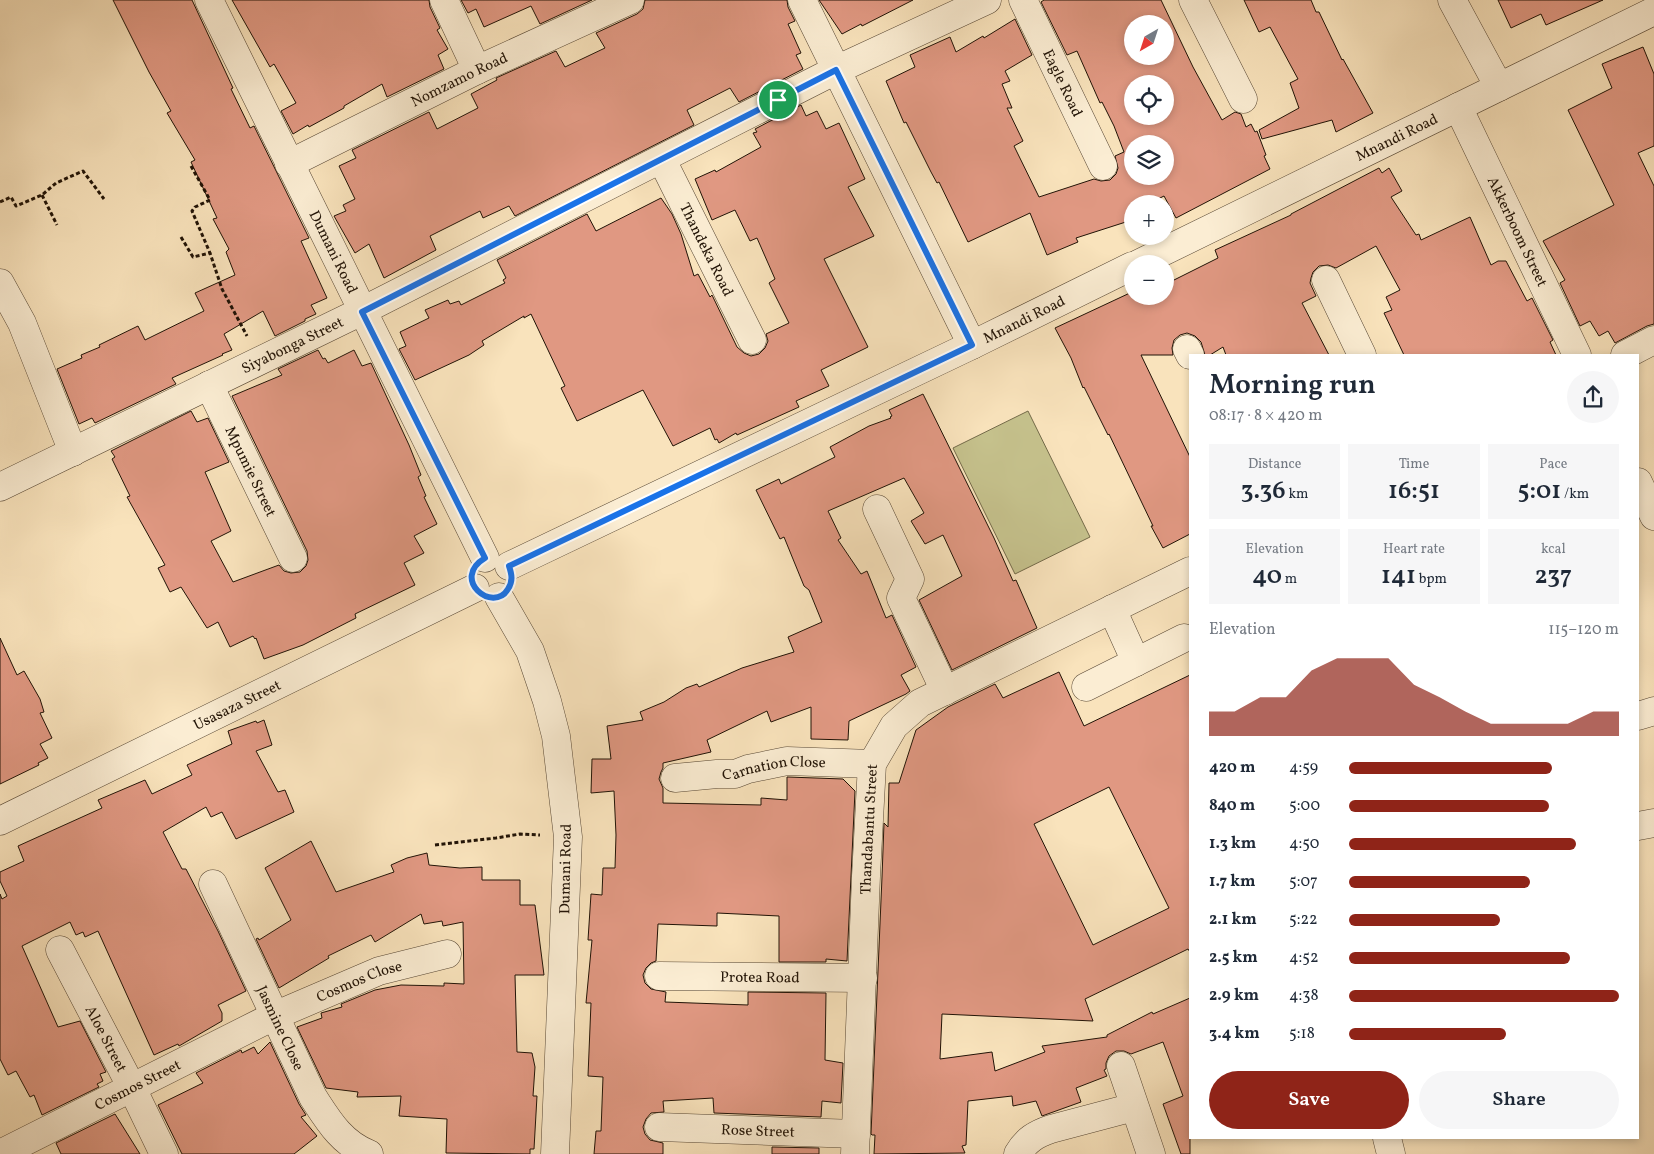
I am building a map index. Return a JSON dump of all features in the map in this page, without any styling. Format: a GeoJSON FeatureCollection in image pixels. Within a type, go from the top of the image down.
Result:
{"type":"FeatureCollection","features":[{"type":"Feature","properties":{"kind":"street","name":"Dumani Road"},"geometry":{"type":"LineString","coordinates":[[209,0],[362,312],[497,562]]}},
{"type":"Feature","properties":{"kind":"street"},"geometry":{"type":"LineString","coordinates":[[444,0],[478,70]]}},
{"type":"Feature","properties":{"kind":"street"},"geometry":{"type":"LineString","coordinates":[[802,0],[972,345]]}},
{"type":"Feature","properties":{"kind":"street","name":"Siyabonga Street"},"geometry":{"type":"LineString","coordinates":[[0,487],[362,312],[836,70],[987,0]]}},
{"type":"Feature","properties":{"kind":"street","name":"Eagle Road"},"geometry":{"type":"LineString","coordinates":[[1023,0],[1103,166]]}},
{"type":"Feature","properties":{"kind":"street"},"geometry":{"type":"LineString","coordinates":[[1194,0],[1243,99]]}},
{"type":"Feature","properties":{"kind":"street"},"geometry":{"type":"LineString","coordinates":[[1452,0],[1498,87]]}},
{"type":"Feature","properties":{"kind":"street","name":"Nomzamo Road"},"geometry":{"type":"LineString","coordinates":[[289,164],[620,2]]}},
{"type":"Feature","properties":{"kind":"street","name":"Mnandi Road"},"geometry":{"type":"LineString","coordinates":[[1156,255],[1654,11]]}},
{"type":"Feature","properties":{"kind":"street","name":"Akkerboom Street"},"geometry":{"type":"LineString","coordinates":[[1458,107],[1577,354]]}},
{"type":"Feature","properties":{"kind":"street","name":"Thandeka Road"},"geometry":{"type":"LineString","coordinates":[[662,160],[752,340]]}},
{"type":"Feature","properties":{"kind":"street","name":"Mnandi Road"},"geometry":{"type":"LineString","coordinates":[[497,562],[972,345],[1124,270]]}},
{"type":"Feature","properties":{"kind":"street"},"geometry":{"type":"LineString","coordinates":[[1326,280],[1362,354]]}},
{"type":"Feature","properties":{"kind":"street"},"geometry":{"type":"LineString","coordinates":[[0,283],[22,323],[73,452]]}},
{"type":"Feature","properties":{"kind":"street"},"geometry":{"type":"LineString","coordinates":[[1627,354],[1654,340]]}},
{"type":"Feature","properties":{"kind":"street","name":"Mpumie Street"},"geometry":{"type":"LineString","coordinates":[[210,385],[293,558]]}},
{"type":"Feature","properties":{"kind":"street"},"geometry":{"type":"LineString","coordinates":[[1639,484],[1654,516]]}},
{"type":"Feature","properties":{"kind":"street"},"geometry":{"type":"LineString","coordinates":[[877,509],[910,579],[901,598],[946,690]]}},
{"type":"Feature","properties":{"kind":"street"},"geometry":{"type":"LineString","coordinates":[[497,562],[512,575],[511,584],[507,592],[487,592],[471,580],[472,571],[477,563],[497,562]]}},
{"type":"Feature","properties":{"kind":"street","name":"Thandabantu Street"},"geometry":{"type":"LineString","coordinates":[[856,1144],[872,764],[894,726],[920,703],[1189,571]]}},
{"type":"Feature","properties":{"kind":"street","name":"Dumani Road"},"geometry":{"type":"LineString","coordinates":[[487,592],[530,651],[547,701],[556,736],[568,837],[555,1154]]}},
{"type":"Feature","properties":{"kind":"street","name":"Usasaza Street"},"geometry":{"type":"LineString","coordinates":[[0,821],[487,592]]}},
{"type":"Feature","properties":{"kind":"street"},"geometry":{"type":"LineString","coordinates":[[1112,609],[1136,662]]}},
{"type":"Feature","properties":{"kind":"street"},"geometry":{"type":"LineString","coordinates":[[1086,687],[1184,638]]}},
{"type":"Feature","properties":{"kind":"street"},"geometry":{"type":"LineString","coordinates":[[1639,716],[1654,711]]}},
{"type":"Feature","properties":{"kind":"street","name":"Carnation Close"},"geometry":{"type":"LineString","coordinates":[[675,778],[735,774],[748,769],[787,761],[872,764]]}},
{"type":"Feature","properties":{"kind":"street"},"geometry":{"type":"LineString","coordinates":[[1639,826],[1654,823]]}},
{"type":"Feature","properties":{"kind":"street","name":"Jasmine Close"},"geometry":{"type":"LineString","coordinates":[[212,884],[312,1097],[331,1126],[346,1141],[369,1154]]}},
{"type":"Feature","properties":{"kind":"street","name":"Aloe Street"},"geometry":{"type":"LineString","coordinates":[[60,950],[164,1154]]}},
{"type":"Feature","properties":{"kind":"street","name":"Cosmos Close"},"geometry":{"type":"LineString","coordinates":[[274,1016],[379,971],[447,954]]}},
{"type":"Feature","properties":{"kind":"street","name":"Protea Road"},"geometry":{"type":"LineString","coordinates":[[659,976],[862,978]]}},
{"type":"Feature","properties":{"kind":"street","name":"Cosmos Street"},"geometry":{"type":"LineString","coordinates":[[0,1154],[274,1016]]}},
{"type":"Feature","properties":{"kind":"street"},"geometry":{"type":"LineString","coordinates":[[1121,1066],[1151,1154]]}},
{"type":"Feature","properties":{"kind":"street"},"geometry":{"type":"LineString","coordinates":[[1018,1154],[1028,1140],[1050,1129],[1134,1107]]}},
{"type":"Feature","properties":{"kind":"street","name":"Rose Street"},"geometry":{"type":"LineString","coordinates":[[659,1127],[856,1144]]}},
{"type":"Feature","properties":{"kind":"street"},"geometry":{"type":"LineString","coordinates":[[1387,1139],[1391,1154]]}},
{"type":"Feature","properties":{"kind":"path"},"geometry":{"type":"LineString","coordinates":[[191,166],[210,200],[192,210],[210,253],[222,289],[262,360]]}},
{"type":"Feature","properties":{"kind":"path"},"geometry":{"type":"LineString","coordinates":[[0,202],[11,197],[16,206],[42,195],[56,183],[83,171],[104,200]]}},
{"type":"Feature","properties":{"kind":"path"},"geometry":{"type":"LineString","coordinates":[[42,195],[57,225]]}},
{"type":"Feature","properties":{"kind":"path"},"geometry":{"type":"LineString","coordinates":[[181,237],[193,257],[210,253]]}},
{"type":"Feature","properties":{"kind":"path"},"geometry":{"type":"LineString","coordinates":[[435,844],[520,834],[568,837]]}},
{"type":"Feature","properties":{"kind":"shaded area"},"geometry":{"type":"Polygon","coordinates":[[[1028,411],[1090,537],[1015,574],[953,448],[1028,411]]]}},
{"type":"Feature","properties":{"kind":"building"},"geometry":{"type":"Polygon","coordinates":[[[113,0],[192,0],[250,128],[254,126],[309,238],[301,241],[327,298],[311,305],[316,314],[275,336],[263,311],[224,334],[232,350],[172,378],[176,384],[95,423],[92,418],[79,424],[57,369],[82,358],[81,355],[138,326],[145,340],[204,311],[195,293],[235,275],[226,252],[229,249],[213,219],[217,218],[191,162],[195,160],[167,113],[171,111],[113,0]]]}},
{"type":"Feature","properties":{"kind":"building"},"geometry":{"type":"Polygon","coordinates":[[[232,0],[429,0],[430,7],[440,28],[437,30],[448,49],[438,55],[444,69],[387,97],[382,84],[344,106],[344,108],[293,134],[281,111],[296,103],[274,64],[270,67],[232,0]]]}},
{"type":"Feature","properties":{"kind":"building"},"geometry":{"type":"Polygon","coordinates":[[[461,0],[592,0],[540,24],[531,6],[484,27],[476,9],[468,13],[461,0]]]}},
{"type":"Feature","properties":{"kind":"building"},"geometry":{"type":"Polygon","coordinates":[[[645,0],[787,0],[788,7],[795,21],[788,24],[801,53],[796,55],[803,69],[739,102],[730,88],[687,110],[694,125],[515,216],[509,206],[483,218],[480,211],[430,236],[436,250],[384,278],[369,244],[355,253],[334,216],[346,211],[343,205],[355,199],[339,166],[356,158],[352,150],[429,112],[437,129],[478,108],[471,94],[497,80],[496,78],[556,51],[565,67],[605,48],[596,33],[637,14],[643,9],[645,0]]]}},
{"type":"Feature","properties":{"kind":"building"},"geometry":{"type":"Polygon","coordinates":[[[819,0],[913,0],[842,34],[819,0]]]}},
{"type":"Feature","properties":{"kind":"building"},"geometry":{"type":"Polygon","coordinates":[[[1044,0],[1161,0],[1168,15],[1124,15],[1124,65],[1174,65],[1174,27],[1222,120],[1235,112],[1241,114],[1246,127],[1251,124],[1255,132],[1257,131],[1270,169],[1176,218],[1174,214],[1174,195],[1124,195],[1124,223],[1076,238],[1078,242],[1047,255],[1030,213],[968,242],[939,182],[937,183],[906,122],[904,123],[886,81],[915,67],[910,55],[950,37],[956,52],[1015,19],[1032,55],[1005,71],[1010,81],[1002,84],[1012,108],[1007,108],[1023,141],[1014,146],[1039,197],[1094,179],[1101,181],[1110,180],[1116,174],[1118,168],[1115,156],[1124,152],[1114,126],[1102,102],[1100,103],[1077,51],[1067,55],[1041,2],[1044,0]]]}},
{"type":"Feature","properties":{"kind":"building"},"geometry":{"type":"Polygon","coordinates":[[[1244,0],[1311,0],[1316,12],[1319,12],[1342,60],[1373,113],[1336,132],[1332,120],[1262,139],[1259,130],[1299,108],[1290,83],[1298,79],[1270,27],[1259,32],[1244,0]]]}},
{"type":"Feature","properties":{"kind":"building"},"geometry":{"type":"Polygon","coordinates":[[[1498,0],[1603,0],[1546,25],[1541,14],[1511,28],[1498,0]]]}},
{"type":"Feature","properties":{"kind":"building"},"geometry":{"type":"Polygon","coordinates":[[[1643,47],[1654,74],[1654,146],[1638,153],[1654,186],[1654,324],[1615,343],[1608,331],[1599,336],[1590,321],[1580,326],[1560,283],[1565,280],[1543,241],[1614,205],[1568,110],[1612,88],[1602,64],[1643,47]]]}},
{"type":"Feature","properties":{"kind":"building"},"geometry":{"type":"Polygon","coordinates":[[[801,105],[806,116],[817,111],[826,129],[839,123],[865,179],[848,187],[874,236],[824,259],[868,347],[821,370],[829,386],[796,401],[799,407],[737,435],[736,433],[719,443],[717,439],[715,440],[710,428],[673,446],[643,390],[577,421],[561,388],[565,386],[531,314],[524,318],[524,316],[482,341],[484,345],[469,355],[415,380],[399,349],[406,346],[400,332],[429,318],[425,310],[448,300],[450,304],[459,301],[461,305],[505,283],[503,280],[506,278],[497,260],[587,214],[596,231],[661,198],[672,214],[681,234],[694,276],[698,274],[710,297],[712,295],[737,347],[751,356],[759,354],[765,348],[768,341],[766,334],[789,323],[769,283],[775,279],[757,238],[750,241],[735,210],[712,220],[695,179],[715,170],[716,172],[761,147],[753,133],[757,132],[755,129],[801,105]]]}},
{"type":"Feature","properties":{"kind":"building"},"geometry":{"type":"Polygon","coordinates":[[[1379,168],[1382,173],[1389,168],[1402,191],[1391,197],[1416,235],[1419,234],[1421,240],[1470,217],[1491,265],[1498,261],[1506,261],[1527,301],[1532,298],[1553,340],[1550,342],[1556,354],[1404,354],[1384,313],[1392,310],[1386,297],[1400,290],[1376,246],[1336,268],[1328,265],[1319,266],[1313,272],[1310,283],[1316,296],[1302,303],[1328,354],[1226,354],[1223,347],[1212,354],[1205,354],[1201,342],[1195,336],[1187,333],[1180,335],[1174,340],[1173,355],[1141,355],[1189,455],[1189,535],[1163,548],[1109,434],[1083,388],[1071,358],[1055,328],[1124,296],[1124,305],[1174,305],[1174,280],[1218,258],[1215,250],[1291,215],[1379,168]]]}},
{"type":"Feature","properties":{"kind":"building"},"geometry":{"type":"Polygon","coordinates":[[[318,350],[323,359],[325,358],[328,363],[354,350],[362,366],[371,363],[409,445],[421,475],[418,477],[426,496],[424,497],[437,524],[414,536],[424,553],[404,563],[415,585],[355,614],[356,618],[303,645],[264,659],[256,638],[253,636],[230,647],[218,622],[207,628],[181,587],[170,592],[158,568],[165,565],[127,497],[130,496],[112,459],[115,457],[111,451],[191,411],[197,422],[208,418],[229,462],[205,472],[231,531],[211,541],[233,582],[279,565],[284,571],[291,573],[300,572],[306,566],[308,560],[307,551],[232,396],[282,375],[278,369],[318,350]]]}},
{"type":"Feature","properties":{"kind":"building"},"geometry":{"type":"Polygon","coordinates":[[[923,394],[994,538],[1013,581],[1016,580],[1037,628],[952,670],[919,600],[962,576],[943,535],[925,544],[911,521],[924,513],[904,478],[828,511],[841,538],[838,540],[861,574],[867,571],[886,618],[892,615],[916,667],[901,675],[910,691],[849,721],[848,740],[811,739],[811,707],[771,722],[767,711],[707,740],[711,752],[663,763],[659,779],[663,788],[663,803],[761,805],[761,798],[787,800],[787,777],[843,779],[855,791],[847,961],[826,959],[826,962],[779,962],[779,916],[717,913],[717,926],[658,924],[656,961],[646,968],[643,975],[645,983],[651,989],[666,992],[665,1002],[748,1005],[748,992],[826,993],[825,1060],[843,1063],[841,1103],[822,1101],[821,1117],[714,1113],[713,1098],[663,1101],[664,1112],[651,1113],[643,1127],[645,1134],[650,1140],[663,1143],[663,1154],[594,1154],[596,1131],[601,1131],[603,1077],[588,1076],[591,1003],[586,1003],[592,940],[588,940],[591,894],[602,895],[603,868],[615,868],[616,835],[614,791],[591,793],[592,759],[611,759],[607,726],[643,720],[640,712],[664,702],[686,688],[697,684],[699,687],[742,668],[794,652],[788,637],[822,622],[809,590],[804,586],[784,537],[780,539],[756,490],[779,479],[781,484],[835,457],[830,447],[869,426],[891,418],[889,410],[923,394]]]}},
{"type":"Feature","properties":{"kind":"building"},"geometry":{"type":"Polygon","coordinates":[[[0,638],[17,675],[24,671],[40,699],[44,712],[40,713],[52,738],[40,744],[48,758],[38,763],[39,765],[0,784],[0,638]]]}},
{"type":"Feature","properties":{"kind":"building"},"geometry":{"type":"Polygon","coordinates":[[[1059,672],[1084,726],[1189,675],[1189,950],[1188,949],[1085,999],[1093,1021],[942,1014],[940,1059],[992,1052],[995,1071],[1045,1052],[1042,1046],[1107,1037],[1107,1035],[1152,1012],[1153,1014],[1189,998],[1190,1154],[1181,1154],[1163,1104],[1183,1096],[1163,1042],[1131,1054],[1124,1051],[1116,1051],[1109,1056],[1106,1063],[1106,1069],[1104,1070],[1107,1076],[1076,1088],[1081,1102],[1042,1116],[1036,1101],[1013,1106],[1012,1096],[968,1101],[966,1145],[962,1146],[965,1153],[874,1154],[875,1135],[871,1134],[884,823],[888,827],[889,783],[899,783],[916,730],[948,707],[995,684],[1003,698],[1059,672]],[[1109,787],[1034,824],[1093,945],[1169,908],[1109,787]]]}},
{"type":"Feature","properties":{"kind":"building"},"geometry":{"type":"Polygon","coordinates":[[[264,720],[272,745],[256,751],[278,792],[285,790],[294,812],[236,839],[222,812],[211,817],[206,807],[163,832],[182,869],[186,869],[246,991],[218,1005],[222,1013],[222,1021],[179,1046],[178,1044],[154,1055],[98,931],[85,937],[83,932],[76,935],[70,922],[22,946],[58,1027],[80,1021],[106,1072],[100,1074],[103,1081],[97,1084],[99,1087],[42,1115],[34,1095],[30,1097],[16,1071],[8,1075],[0,1059],[0,894],[2,899],[7,896],[0,881],[0,872],[24,861],[18,846],[102,808],[98,800],[145,780],[152,794],[192,775],[187,765],[232,744],[228,731],[264,720]]]}},
{"type":"Feature","properties":{"kind":"building"},"geometry":{"type":"Polygon","coordinates":[[[311,841],[336,892],[394,872],[391,865],[407,858],[427,853],[429,865],[460,868],[482,867],[482,880],[520,880],[520,905],[535,905],[544,975],[515,975],[517,1052],[532,1053],[535,1067],[533,1096],[537,1096],[534,1149],[530,1149],[530,1154],[446,1153],[447,1119],[399,1116],[401,1096],[357,1097],[358,1092],[326,1088],[297,1027],[322,1018],[321,1013],[342,1007],[341,1004],[375,990],[401,985],[444,986],[444,983],[464,984],[463,922],[443,926],[442,921],[424,924],[421,914],[375,942],[371,935],[328,956],[329,958],[279,988],[256,939],[258,938],[259,940],[291,920],[265,868],[311,841]]]}},
{"type":"Feature","properties":{"kind":"building"},"geometry":{"type":"Polygon","coordinates":[[[270,1042],[306,1115],[301,1117],[317,1136],[294,1154],[182,1154],[158,1105],[203,1083],[196,1073],[241,1050],[242,1053],[254,1047],[258,1054],[270,1042]]]}},
{"type":"Feature","properties":{"kind":"building"},"geometry":{"type":"Polygon","coordinates":[[[115,1114],[140,1154],[61,1154],[56,1143],[115,1114]]]}},
{"type":"Feature","properties":{"kind":"building"},"geometry":{"type":"Polygon","coordinates":[[[772,1147],[819,1148],[819,1154],[772,1154],[772,1147]]]}},
{"type":"Feature","properties":{"kind":"route"},"geometry":{"type":"LineString","coordinates":[[836,70],[972,345],[509,566],[512,575],[511,584],[507,592],[499,597],[490,598],[481,595],[471,580],[472,571],[477,563],[485,558],[362,312],[778,100],[836,70]]}}]}
